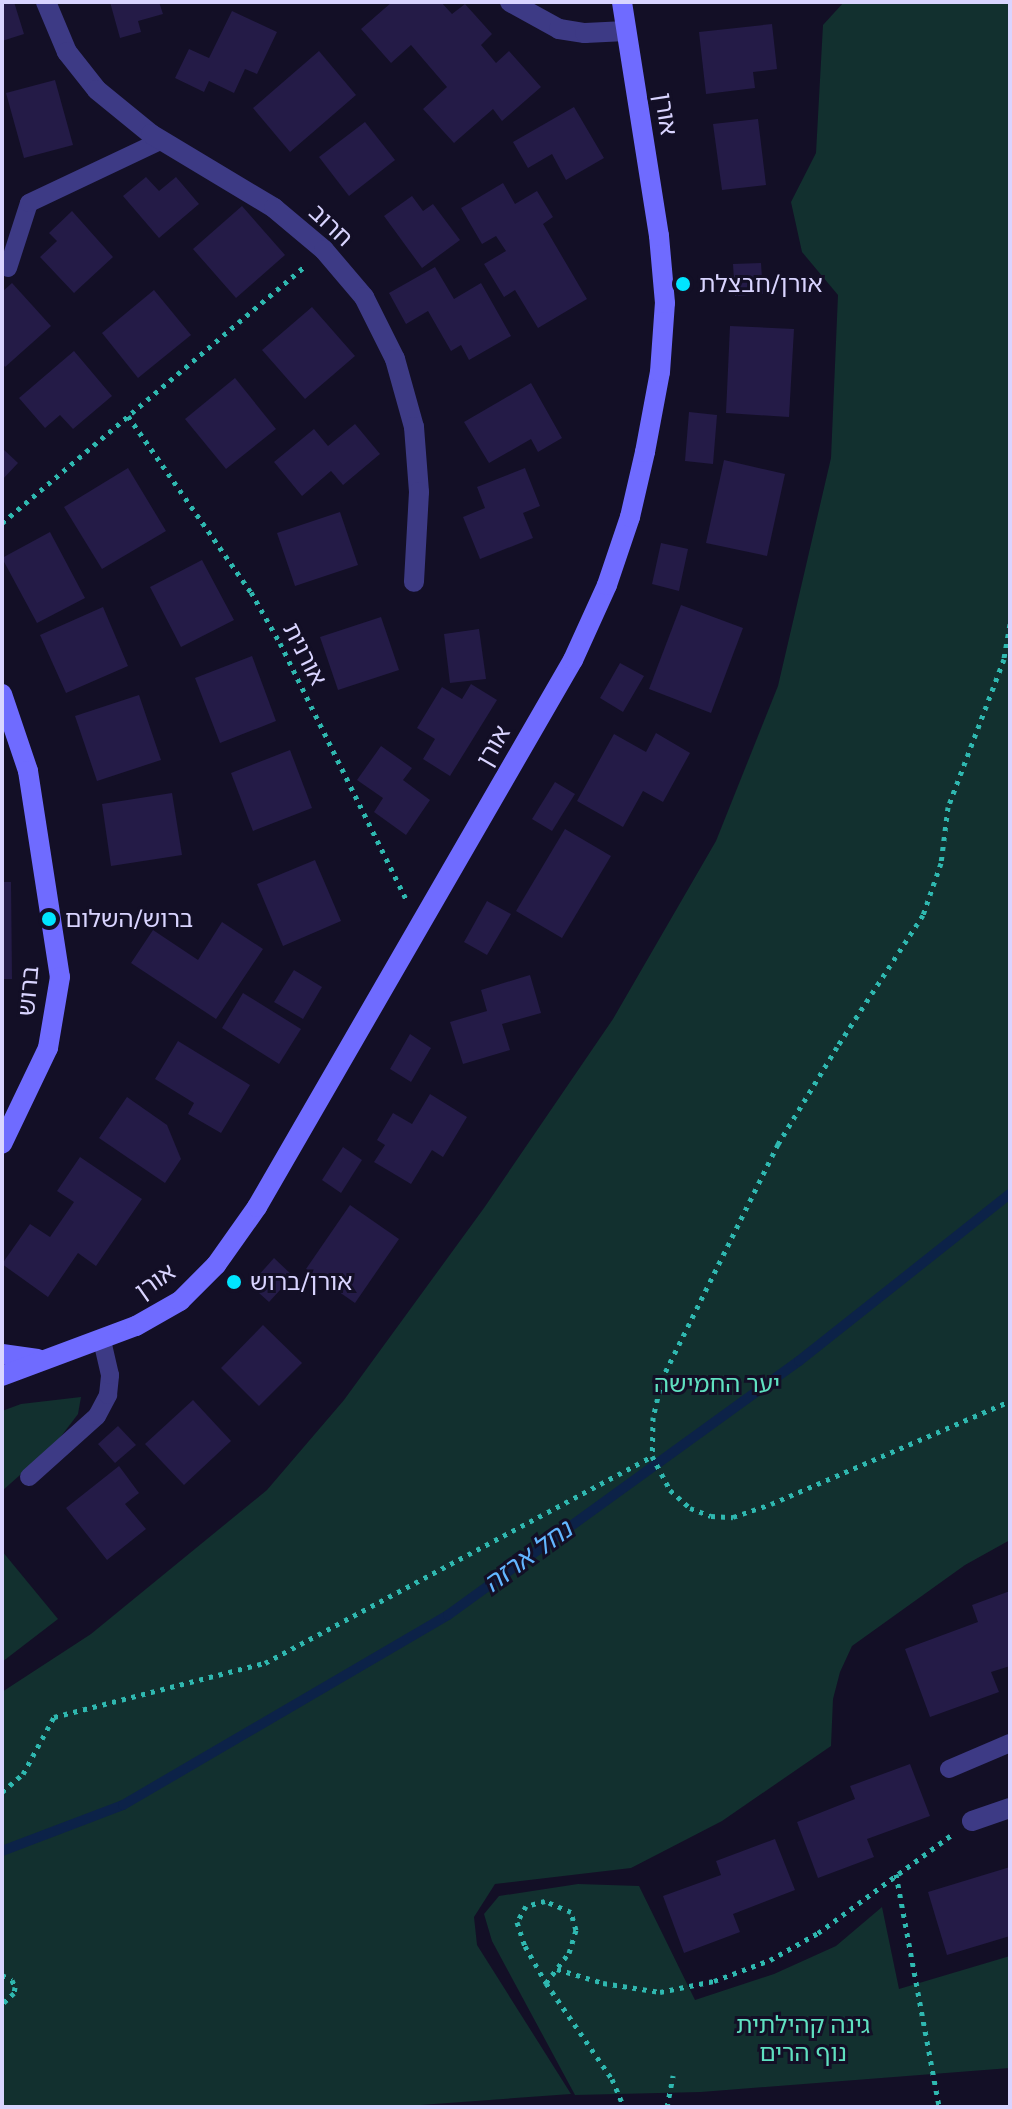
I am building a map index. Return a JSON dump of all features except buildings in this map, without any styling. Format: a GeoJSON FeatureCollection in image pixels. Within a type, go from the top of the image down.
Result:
{"type":"FeatureCollection","features":[{"type":"Feature","properties":{"kind":"street","name":"חרוב"},"geometry":{"type":"LineString","coordinates":[[46,2],[67,52],[97,90],[162,140],[274,208],[324,250],[364,297],[395,359],[414,427],[419,492],[414,582]]}},
{"type":"Feature","properties":{"kind":"street"},"geometry":{"type":"LineString","coordinates":[[510,2],[559,29],[585,33],[626,31]]}},
{"type":"Feature","properties":{"kind":"street","name":"אורן"},"geometry":{"type":"LineString","coordinates":[[2,1376],[136,1326],[180,1301],[216,1265],[257,1207],[573,660],[607,585],[630,517],[660,372],[665,303],[659,236],[622,2]]}},
{"type":"Feature","properties":{"kind":"street","name":"ברוש"},"geometry":{"type":"LineString","coordinates":[[2,694],[28,771],[60,977],[48,1048],[2,1144]]}},
{"type":"Feature","properties":{"kind":"street","name":"אורן"},"geometry":{"type":"LineString","coordinates":[[2,1354],[42,1360]]}},
{"type":"Feature","properties":{"kind":"street"},"geometry":{"type":"LineString","coordinates":[[972,1821],[1010,1808]]}},
{"type":"Feature","properties":{"kind":"lane"},"geometry":{"type":"LineString","coordinates":[[8,268],[29,203],[162,140]]}},
{"type":"Feature","properties":{"kind":"lane"},"geometry":{"type":"LineString","coordinates":[[29,1477],[97,1416],[108,1395],[110,1375],[102,1339]]}},
{"type":"Feature","properties":{"kind":"lane"},"geometry":{"type":"LineString","coordinates":[[949,1769],[1010,1743]]}},
{"type":"Feature","properties":{"kind":"path"},"geometry":{"type":"LineString","coordinates":[[2,523],[324,250]]}},
{"type":"Feature","properties":{"kind":"path","name":"אורנית"},"geometry":{"type":"LineString","coordinates":[[128,416],[251,592],[280,643],[419,926]]}},
{"type":"Feature","properties":{"kind":"path"},"geometry":{"type":"LineString","coordinates":[[1010,624],[1004,659],[948,807],[941,863],[923,915],[778,1144],[662,1379],[653,1417],[652,1456],[670,1490],[690,1508],[711,1516],[733,1517],[771,1504],[1010,1401]]}},
{"type":"Feature","properties":{"kind":"path"},"geometry":{"type":"LineString","coordinates":[[2,1792],[23,1774],[54,1717],[265,1663],[652,1456]]}},
{"type":"Feature","properties":{"kind":"path"},"geometry":{"type":"LineString","coordinates":[[557,1969],[603,1983],[660,1992],[714,1981],[770,1960],[818,1933],[972,1821]]}},
{"type":"Feature","properties":{"kind":"path"},"geometry":{"type":"LineString","coordinates":[[896,1874],[939,2107]]}},
{"type":"Feature","properties":{"kind":"path"},"geometry":{"type":"LineString","coordinates":[[546,1983],[569,1953],[576,1930],[571,1912],[545,1901],[526,1906],[517,1922],[525,1946],[546,1983],[612,2079],[624,2107]]}},
{"type":"Feature","properties":{"kind":"path"},"geometry":{"type":"LineString","coordinates":[[2,1975],[12,1980],[15,1987],[14,1993],[2,2004]]}},
{"type":"Feature","properties":{"kind":"path"},"geometry":{"type":"LineString","coordinates":[[667,2107],[673,2076]]}},
{"type":"Feature","properties":{"kind":"green space","name":"יער החמישה"},"geometry":{"type":"Polygon","coordinates":[[[844,2],[1010,2],[1010,1540],[965,1565],[852,1646],[840,1672],[833,1699],[831,1746],[722,1821],[631,1868],[495,1884],[474,1917],[477,1945],[571,2094],[393,2107],[2,2107],[2,1692],[91,1634],[267,1490],[344,1400],[484,1208],[613,1019],[716,841],[778,686],[831,458],[838,295],[802,252],[791,202],[816,153],[823,25],[844,2]]]}},
{"type":"Feature","properties":{"kind":"green space"},"geometry":{"type":"Polygon","coordinates":[[[81,1397],[78,1414],[56,1443],[2,1491],[2,1411],[21,1404],[81,1397]]]}},
{"type":"Feature","properties":{"kind":"green space"},"geometry":{"type":"Polygon","coordinates":[[[2,1551],[58,1619],[2,1662],[2,1551]]]}},
{"type":"Feature","properties":{"kind":"green space","name":"גינה קהילתית נוף הרים"},"geometry":{"type":"Polygon","coordinates":[[[578,1884],[639,1886],[695,2000],[774,1974],[836,1946],[882,1907],[899,1989],[1010,1956],[1010,2068],[701,2092],[575,2095],[492,1941],[484,1914],[499,1896],[578,1884]]]}},
{"type":"Feature","properties":{"kind":"waterway","name":"נחל ארזה"},"geometry":{"type":"LineString","coordinates":[[2,1851],[123,1805],[448,1615],[799,1361],[1010,1194]]}},
{"type":"Feature","properties":{"kind":"place","name":"אורן/חבצלת"},"geometry":{"type":"Point","coordinates":[683,284]}},
{"type":"Feature","properties":{"kind":"place","name":"ברוש/השלום"},"geometry":{"type":"Point","coordinates":[49,919]}},
{"type":"Feature","properties":{"kind":"place","name":"אורן/ברוש"},"geometry":{"type":"Point","coordinates":[234,1282]}}]}
